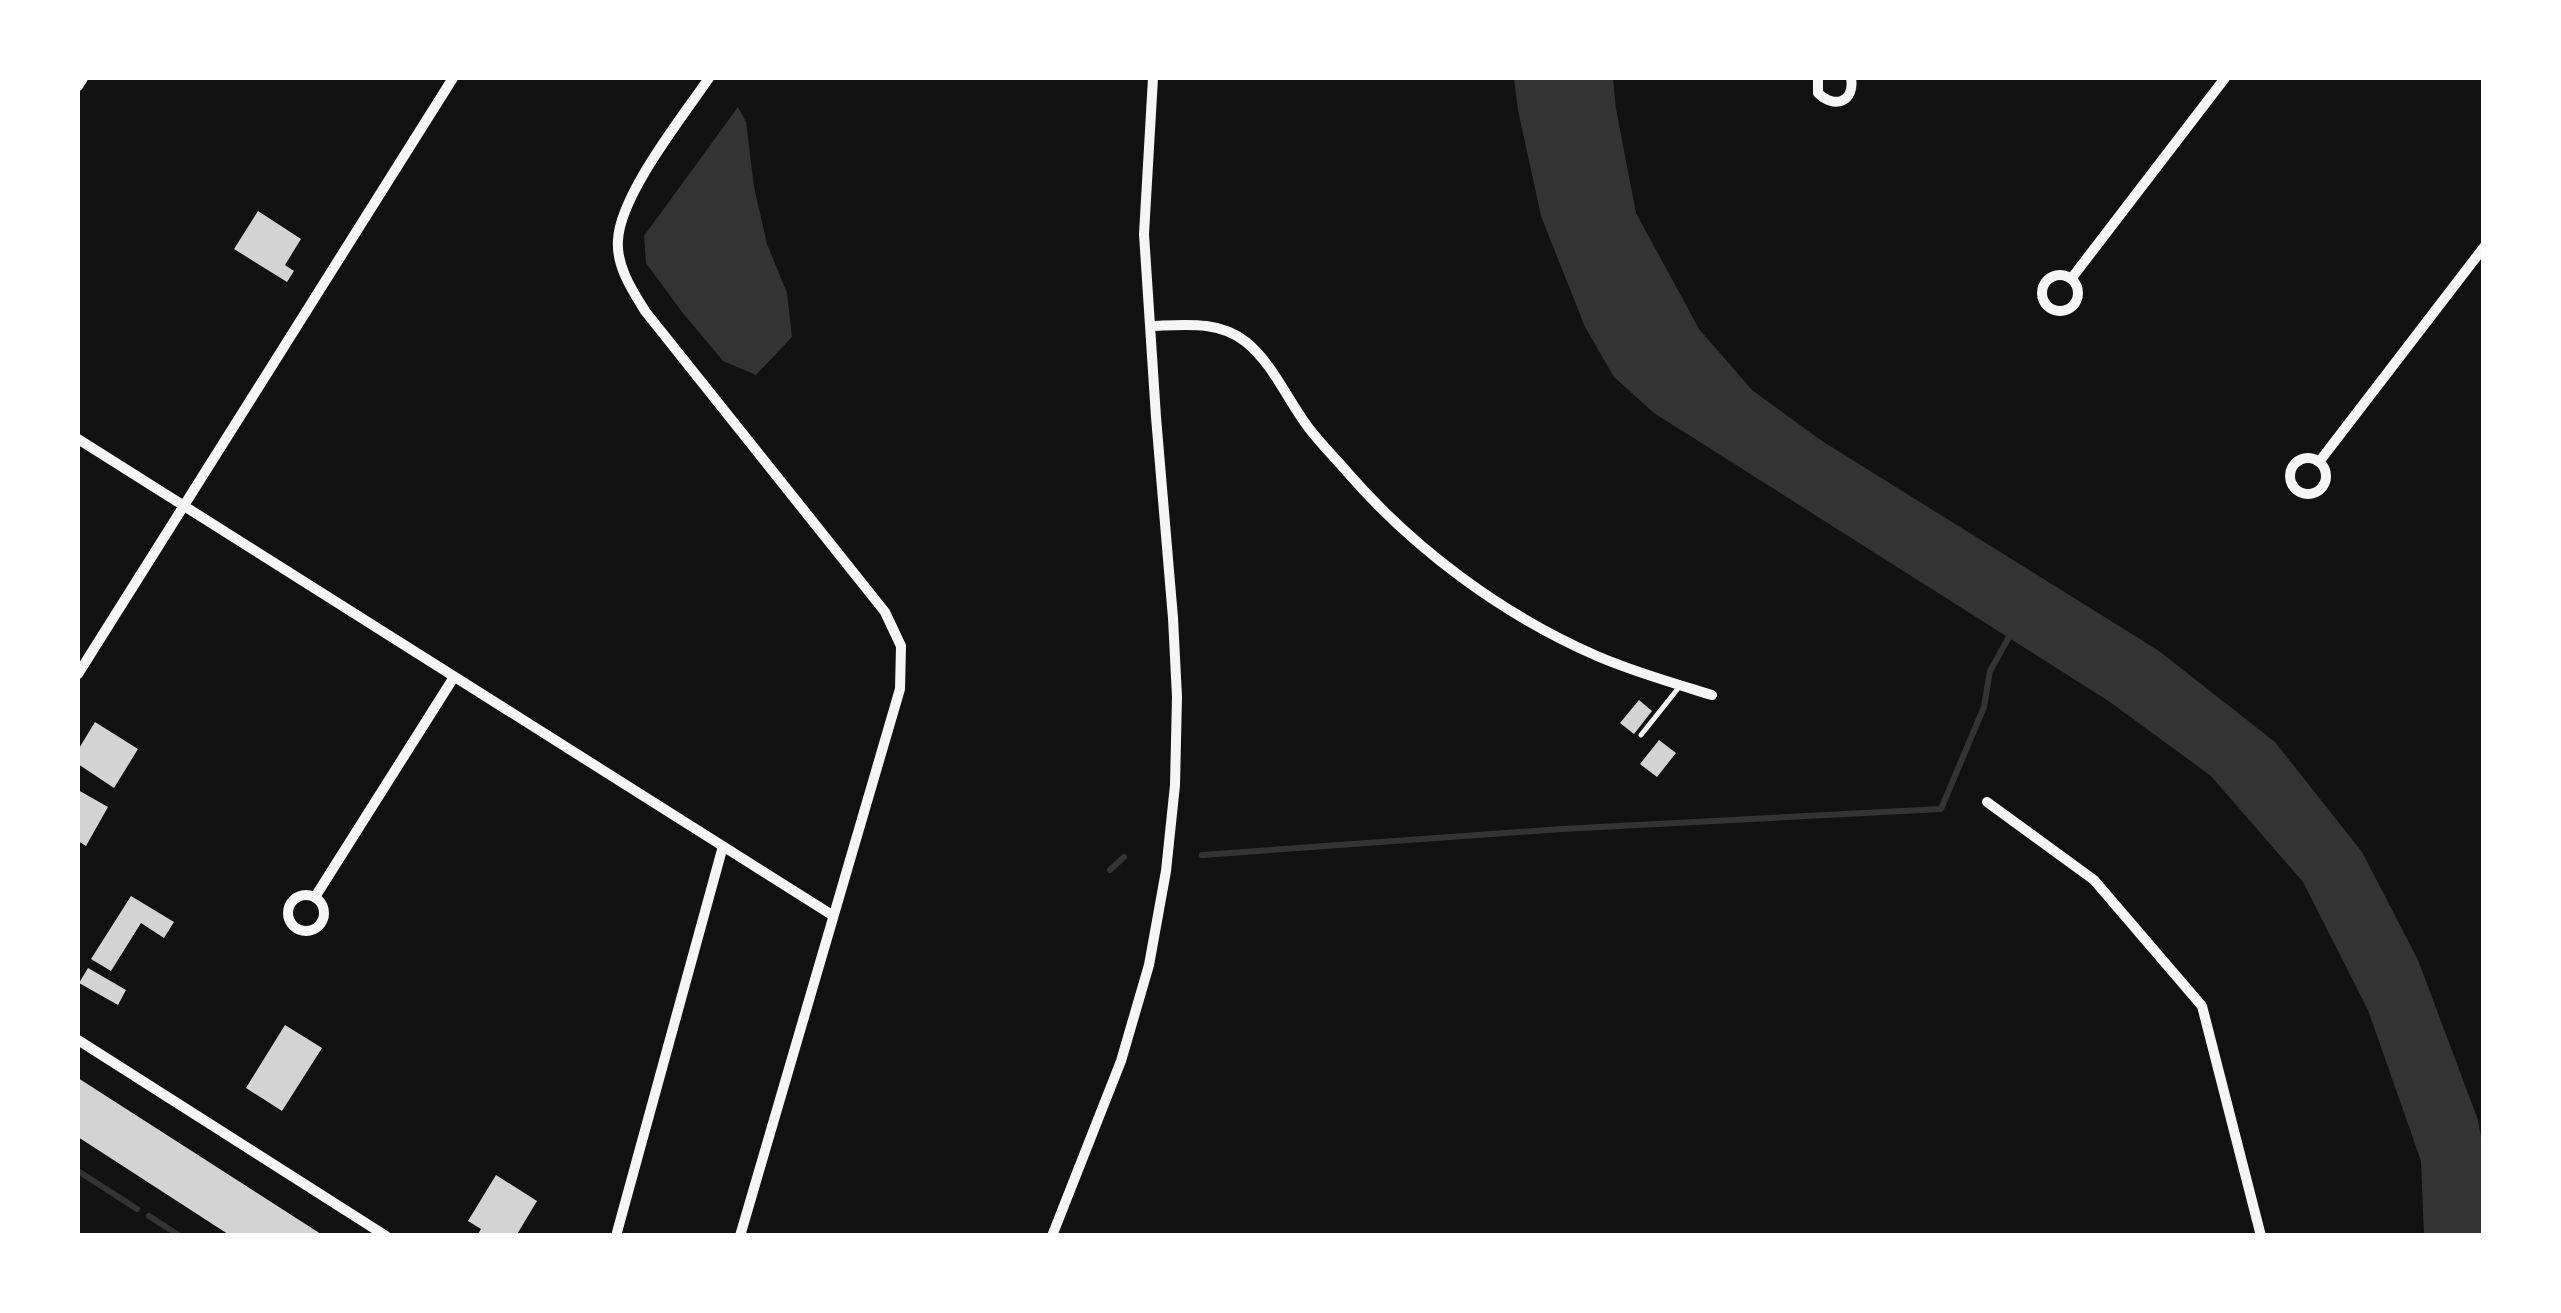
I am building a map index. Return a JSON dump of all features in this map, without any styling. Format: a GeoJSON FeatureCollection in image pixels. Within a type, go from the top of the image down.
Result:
{"type":"FeatureCollection","features":[{"type":"Feature","properties":{"kind":"street"},"geometry":{"type":"LineString","coordinates":[[78,86],[83,78]]}},
{"type":"Feature","properties":{"kind":"street"},"geometry":{"type":"LineString","coordinates":[[78,674],[454,78]]}},
{"type":"Feature","properties":{"kind":"street"},"geometry":{"type":"LineString","coordinates":[[709,78],[626,206],[617,241],[624,278],[645,312],[886,612],[901,646],[900,689],[740,1236]]}},
{"type":"Feature","properties":{"kind":"street"},"geometry":{"type":"LineString","coordinates":[[1052,1236],[1120,1061],[1149,964],[1166,871],[1174,785],[1177,698],[1144,234],[1153,78]]}},
{"type":"Feature","properties":{"kind":"street"},"geometry":{"type":"LineString","coordinates":[[1818,78],[1818,93],[1829,102],[1848,96],[1852,90],[1850,78]]}},
{"type":"Feature","properties":{"kind":"street"},"geometry":{"type":"LineString","coordinates":[[2070,279],[2225,78]]}},
{"type":"Feature","properties":{"kind":"street"},"geometry":{"type":"LineString","coordinates":[[2319,462],[2484,247]]}},
{"type":"Feature","properties":{"kind":"street"},"geometry":{"type":"LineString","coordinates":[[1151,326],[1212,325],[1243,339],[1264,360],[1308,428],[1355,481],[1398,524],[1460,576],[1526,620],[1594,654],[1712,695]]}},
{"type":"Feature","properties":{"kind":"street"},"geometry":{"type":"LineString","coordinates":[[78,439],[832,916]]}},
{"type":"Feature","properties":{"kind":"street"},"geometry":{"type":"LineString","coordinates":[[315,897],[454,677]]}},
{"type":"Feature","properties":{"kind":"street"},"geometry":{"type":"LineString","coordinates":[[1987,802],[2094,880],[2202,1006],[2261,1236]]}},
{"type":"Feature","properties":{"kind":"street"},"geometry":{"type":"LineString","coordinates":[[616,1236],[723,846]]}},
{"type":"Feature","properties":{"kind":"street"},"geometry":{"type":"LineString","coordinates":[[78,1040],[386,1236]]}},
{"type":"Feature","properties":{"kind":"lane"},"geometry":{"type":"LineString","coordinates":[[1641,735],[1680,686]]}},
{"type":"Feature","properties":{"kind":"shaded area"},"geometry":{"type":"Polygon","coordinates":[[[1514,78],[1613,78],[1636,213],[1699,329],[1752,390],[1822,441],[2159,651],[2275,742],[2362,852],[2418,960],[2478,1120],[2483,1149],[2483,1235],[2424,1235],[2421,1161],[2368,1010],[2303,882],[2211,776],[2110,702],[1654,413],[1614,377],[1585,327],[1541,216],[1514,78]]]}},
{"type":"Feature","properties":{"kind":"shaded area"},"geometry":{"type":"Polygon","coordinates":[[[738,107],[746,122],[754,187],[767,244],[787,293],[792,337],[756,375],[723,361],[682,312],[646,263],[644,236],[738,107]]]}},
{"type":"Feature","properties":{"kind":"building"},"geometry":{"type":"Polygon","coordinates":[[[258,211],[301,239],[285,265],[294,271],[287,282],[234,249],[258,211]]]}},
{"type":"Feature","properties":{"kind":"building"},"geometry":{"type":"Polygon","coordinates":[[[1639,700],[1652,711],[1634,734],[1620,723],[1639,700]]]}},
{"type":"Feature","properties":{"kind":"building"},"geometry":{"type":"Polygon","coordinates":[[[95,722],[138,749],[114,788],[78,764],[78,750],[95,722]]]}},
{"type":"Feature","properties":{"kind":"building"},"geometry":{"type":"Polygon","coordinates":[[[1659,740],[1676,753],[1657,777],[1640,764],[1659,740]]]}},
{"type":"Feature","properties":{"kind":"building"},"geometry":{"type":"Polygon","coordinates":[[[78,790],[108,807],[86,846],[78,841],[78,790]]]}},
{"type":"Feature","properties":{"kind":"building"},"geometry":{"type":"Polygon","coordinates":[[[131,896],[174,922],[164,938],[141,923],[111,971],[91,959],[131,896]]]}},
{"type":"Feature","properties":{"kind":"building"},"geometry":{"type":"Polygon","coordinates":[[[88,968],[126,990],[118,1005],[79,983],[88,968]]]}},
{"type":"Feature","properties":{"kind":"building"},"geometry":{"type":"Polygon","coordinates":[[[285,1025],[322,1048],[282,1111],[246,1088],[285,1025]]]}},
{"type":"Feature","properties":{"kind":"building"},"geometry":{"type":"Polygon","coordinates":[[[78,1078],[324,1236],[231,1236],[78,1137],[78,1078]]]}},
{"type":"Feature","properties":{"kind":"building"},"geometry":{"type":"Polygon","coordinates":[[[496,1175],[537,1201],[516,1236],[477,1236],[481,1229],[468,1221],[496,1175]]]}},
{"type":"Feature","properties":{"kind":"waterway"},"geometry":{"type":"LineString","coordinates":[[1202,855],[1562,829],[1941,809],[1984,707],[1990,671],[2013,630]]}},
{"type":"Feature","properties":{"kind":"waterway"},"geometry":{"type":"LineString","coordinates":[[1110,870],[1124,857]]}},
{"type":"Feature","properties":{"kind":"waterway"},"geometry":{"type":"LineString","coordinates":[[78,1171],[137,1209]]}},
{"type":"Feature","properties":{"kind":"waterway"},"geometry":{"type":"LineString","coordinates":[[149,1216],[180,1236]]}}]}
